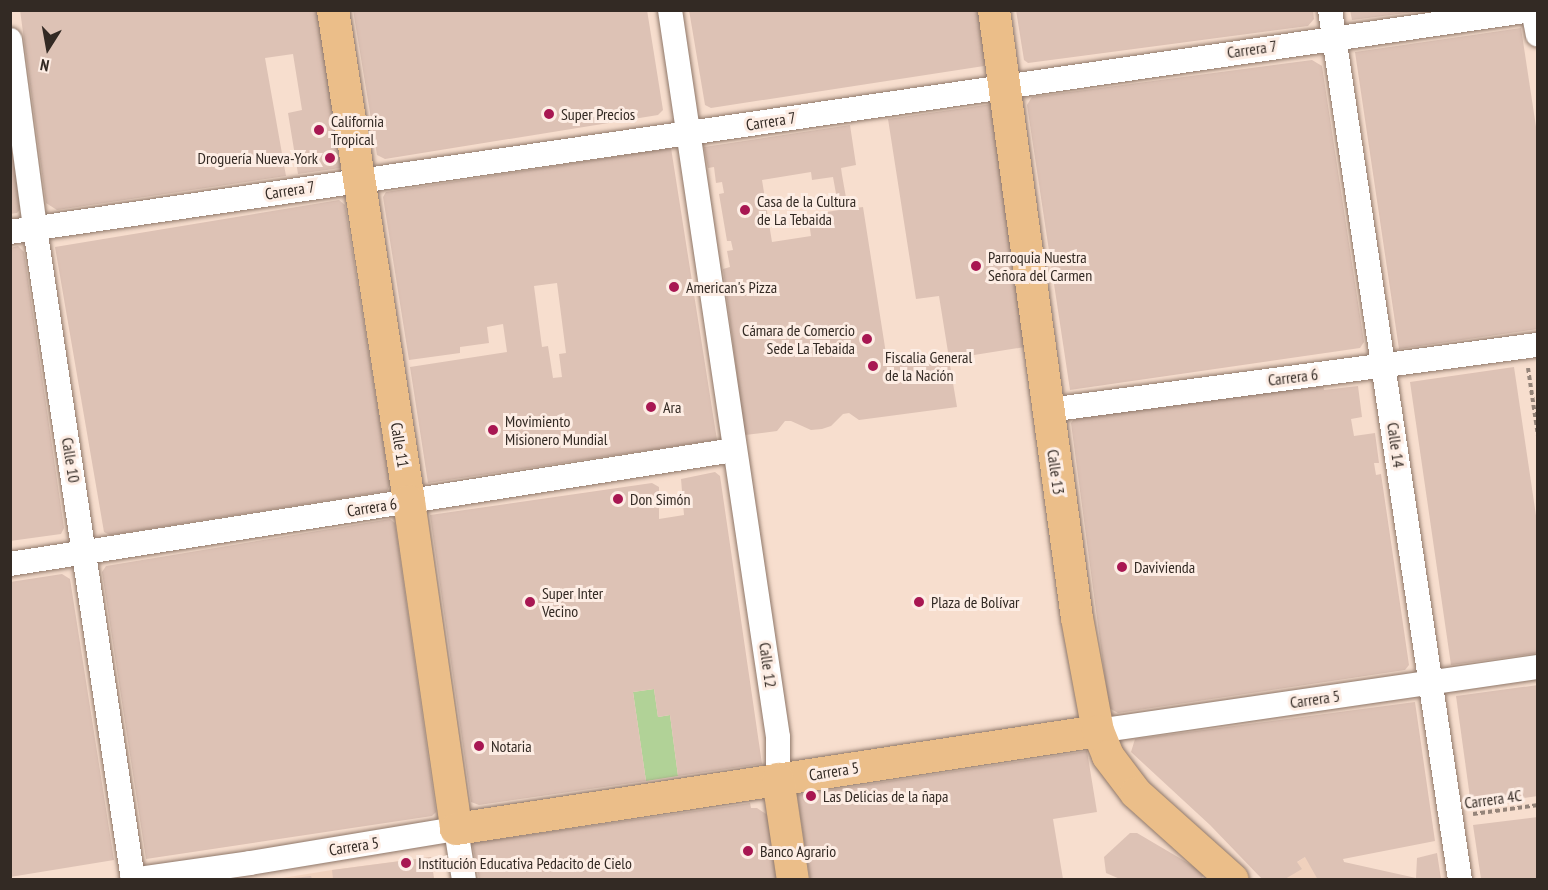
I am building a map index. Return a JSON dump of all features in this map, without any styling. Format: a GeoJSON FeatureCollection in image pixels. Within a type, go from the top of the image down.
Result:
{"type":"FeatureCollection","features":[{"type":"Feature","properties":{"kind":"main road","name":"Calle 11"},"geometry":{"type":"LineString","coordinates":[[333,10],[409,501],[456,829]]}},
{"type":"Feature","properties":{"kind":"main road","name":"Calle 13"},"geometry":{"type":"LineString","coordinates":[[994,10],[1077,618],[1098,731],[1108,756],[1136,793],[1233,879]]}},
{"type":"Feature","properties":{"kind":"main road","name":"Carrera 5"},"geometry":{"type":"LineString","coordinates":[[456,829],[1098,731]]}},
{"type":"Feature","properties":{"kind":"main road","name":"Calle 12"},"geometry":{"type":"LineString","coordinates":[[778,779],[793,879]]}},
{"type":"Feature","properties":{"kind":"street","name":"Calle 12"},"geometry":{"type":"LineString","coordinates":[[670,10],[778,737],[778,779]]}},
{"type":"Feature","properties":{"kind":"street","name":"Calle 14"},"geometry":{"type":"LineString","coordinates":[[1330,10],[1460,879]]}},
{"type":"Feature","properties":{"kind":"street","name":"Carrera 7"},"geometry":{"type":"LineString","coordinates":[[10,232],[359,179],[1532,10]]}},
{"type":"Feature","properties":{"kind":"street"},"geometry":{"type":"LineString","coordinates":[[1532,10],[1538,35]]}},
{"type":"Feature","properties":{"kind":"street","name":"Calle 10"},"geometry":{"type":"LineString","coordinates":[[10,40],[35,228],[133,879]]}},
{"type":"Feature","properties":{"kind":"street","name":"Carrera 6"},"geometry":{"type":"LineString","coordinates":[[1049,410],[1532,346]]}},
{"type":"Feature","properties":{"kind":"street","name":"Carrera 6"},"geometry":{"type":"LineString","coordinates":[[10,564],[734,450]]}},
{"type":"Feature","properties":{"kind":"street","name":"Carrera 5"},"geometry":{"type":"LineString","coordinates":[[1098,731],[1538,667]]}},
{"type":"Feature","properties":{"kind":"street","name":"Carrera 5"},"geometry":{"type":"LineString","coordinates":[[133,879],[250,863],[456,829]]}},
{"type":"Feature","properties":{"kind":"street","name":"Calle 11"},"geometry":{"type":"LineString","coordinates":[[456,829],[464,879]]}},
{"type":"Feature","properties":{"kind":"path"},"geometry":{"type":"LineString","coordinates":[[1532,346],[1538,436]]}},
{"type":"Feature","properties":{"kind":"path","name":"Carrera 4C"},"geometry":{"type":"LineString","coordinates":[[1451,817],[1538,805]]}},
{"type":"Feature","properties":{"kind":"shaded area"},"geometry":{"type":"Polygon","coordinates":[[[1284,837],[1335,840],[1348,872],[1347,879],[1271,880],[1305,857],[1284,837]]]}},
{"type":"Feature","properties":{"kind":"shaded area","name":"Institución Educativa Pedacito de Cielo"},"geometry":{"type":"Polygon","coordinates":[[[431,857],[434,879],[270,880],[332,870],[431,857]]]}},
{"type":"Feature","properties":{"kind":"green space"},"geometry":{"type":"Polygon","coordinates":[[[654,689],[658,717],[670,715],[678,776],[646,781],[633,692],[654,689]]]}},
{"type":"Feature","properties":{"kind":"building"},"geometry":{"type":"Polygon","coordinates":[[[20,10],[319,10],[343,163],[340,168],[298,174],[288,113],[302,110],[293,54],[265,58],[286,176],[57,210],[46,203],[20,10]]]}},
{"type":"Feature","properties":{"kind":"building"},"geometry":{"type":"Polygon","coordinates":[[[353,10],[647,10],[663,110],[658,115],[385,159],[377,155],[353,10]]]}},
{"type":"Feature","properties":{"kind":"building"},"geometry":{"type":"Polygon","coordinates":[[[689,10],[982,10],[990,60],[984,66],[711,108],[705,105],[689,10]]]}},
{"type":"Feature","properties":{"kind":"building"},"geometry":{"type":"Polygon","coordinates":[[[1016,10],[1313,10],[1314,19],[1308,26],[1028,63],[1024,60],[1016,10]]]}},
{"type":"Feature","properties":{"kind":"building"},"geometry":{"type":"Polygon","coordinates":[[[1350,10],[1413,10],[1414,12],[1352,20],[1350,10]]]}},
{"type":"Feature","properties":{"kind":"building"},"geometry":{"type":"Polygon","coordinates":[[[1521,28],[1538,140],[1538,329],[1399,349],[1355,52],[1521,28]]]}},
{"type":"Feature","properties":{"kind":"building"},"geometry":{"type":"Polygon","coordinates":[[[1312,60],[1322,66],[1364,342],[1360,348],[1070,390],[1027,105],[1032,97],[1312,60]]]}},
{"type":"Feature","properties":{"kind":"building"},"geometry":{"type":"Polygon","coordinates":[[[992,104],[1031,346],[949,359],[957,407],[859,420],[849,413],[843,414],[831,426],[811,430],[791,421],[785,421],[777,431],[745,435],[723,269],[730,267],[727,251],[733,250],[731,241],[727,241],[719,194],[724,193],[722,182],[716,183],[714,167],[708,168],[704,147],[850,125],[856,165],[841,168],[842,175],[848,209],[863,207],[887,360],[948,352],[939,296],[916,299],[888,119],[992,104]],[[811,172],[762,180],[772,242],[811,236],[808,215],[839,210],[833,177],[812,180],[811,172]]]}},
{"type":"Feature","properties":{"kind":"building"},"geometry":{"type":"Polygon","coordinates":[[[10,140],[22,207],[17,213],[10,214],[10,140]]]}},
{"type":"Feature","properties":{"kind":"building"},"geometry":{"type":"Polygon","coordinates":[[[671,148],[717,440],[428,483],[410,367],[507,352],[503,324],[487,327],[489,343],[460,347],[460,353],[409,360],[383,197],[386,192],[671,148]],[[557,283],[534,286],[542,347],[548,346],[553,378],[562,377],[559,354],[566,353],[557,283]]]}},
{"type":"Feature","properties":{"kind":"building"},"geometry":{"type":"Polygon","coordinates":[[[339,200],[345,205],[390,485],[387,491],[110,535],[104,532],[55,247],[339,200]]]}},
{"type":"Feature","properties":{"kind":"building"},"geometry":{"type":"Polygon","coordinates":[[[18,246],[24,252],[64,528],[61,534],[10,541],[10,248],[18,246]]]}},
{"type":"Feature","properties":{"kind":"building"},"geometry":{"type":"Polygon","coordinates":[[[1514,367],[1538,529],[1538,653],[1451,665],[1410,382],[1514,367]]]}},
{"type":"Feature","properties":{"kind":"building"},"geometry":{"type":"Polygon","coordinates":[[[1323,383],[1324,390],[1358,386],[1362,417],[1351,419],[1354,436],[1375,433],[1379,463],[1374,463],[1376,475],[1381,474],[1409,665],[1405,670],[1118,713],[1109,708],[1071,423],[1074,419],[1323,383]]]}},
{"type":"Feature","properties":{"kind":"building"},"geometry":{"type":"Polygon","coordinates":[[[715,472],[720,476],[762,764],[678,776],[670,715],[658,717],[654,689],[633,692],[646,781],[479,805],[471,802],[430,515],[652,483],[659,487],[659,519],[684,515],[681,479],[715,472]]]}},
{"type":"Feature","properties":{"kind":"building"},"geometry":{"type":"Polygon","coordinates":[[[390,519],[395,523],[436,812],[432,816],[146,859],[102,572],[106,566],[390,519]]]}},
{"type":"Feature","properties":{"kind":"building"},"geometry":{"type":"Polygon","coordinates":[[[62,574],[70,579],[114,860],[10,877],[10,582],[62,574]]]}},
{"type":"Feature","properties":{"kind":"building"},"geometry":{"type":"Polygon","coordinates":[[[1538,685],[1538,796],[1471,805],[1456,696],[1538,685]]]}},
{"type":"Feature","properties":{"kind":"building"},"geometry":{"type":"Polygon","coordinates":[[[1415,702],[1435,841],[1343,859],[1344,862],[1416,878],[1417,858],[1437,853],[1441,879],[1318,880],[1305,857],[1297,862],[1302,869],[1285,879],[1262,879],[1210,825],[1131,752],[1135,739],[1415,702]]]}},
{"type":"Feature","properties":{"kind":"building"},"geometry":{"type":"Polygon","coordinates":[[[1087,751],[1097,812],[1053,819],[1063,879],[810,879],[797,795],[1087,751]]]}},
{"type":"Feature","properties":{"kind":"building"},"geometry":{"type":"Polygon","coordinates":[[[750,803],[751,808],[757,808],[769,816],[781,879],[479,879],[472,843],[750,803]]]}},
{"type":"Feature","properties":{"kind":"building"},"geometry":{"type":"Polygon","coordinates":[[[1538,817],[1538,879],[1481,879],[1473,825],[1538,817]]]}},
{"type":"Feature","properties":{"kind":"building"},"geometry":{"type":"Polygon","coordinates":[[[1130,833],[1137,833],[1205,873],[1201,879],[1120,879],[1106,873],[1104,857],[1130,833]]]}},
{"type":"Feature","properties":{"kind":"building","name":"Institución Educativa Pedacito de Cielo"},"geometry":{"type":"Polygon","coordinates":[[[431,857],[434,879],[333,879],[332,870],[431,857]]]}},
{"type":"Feature","properties":{"kind":"building"},"geometry":{"type":"Polygon","coordinates":[[[311,876],[312,879],[294,879],[294,878],[311,876]]]}},
{"type":"Feature","properties":{"kind":"place","name":"Super Precios"},"geometry":{"type":"Point","coordinates":[549,114]}},
{"type":"Feature","properties":{"kind":"place","name":"California Tropical"},"geometry":{"type":"Point","coordinates":[319,130]}},
{"type":"Feature","properties":{"kind":"place","name":"Droguería Nueva-York"},"geometry":{"type":"Point","coordinates":[330,158]}},
{"type":"Feature","properties":{"kind":"place","name":"Casa de la Cultura de La Tebaida"},"geometry":{"type":"Point","coordinates":[745,210]}},
{"type":"Feature","properties":{"kind":"place","name":"Parroquia Nuestra Señora del Carmen"},"geometry":{"type":"Point","coordinates":[976,266]}},
{"type":"Feature","properties":{"kind":"place","name":"American's Pizza"},"geometry":{"type":"Point","coordinates":[674,287]}},
{"type":"Feature","properties":{"kind":"place","name":"Cámara de Comercio Sede La Tebaida"},"geometry":{"type":"Point","coordinates":[867,339]}},
{"type":"Feature","properties":{"kind":"place","name":"Fiscalia General de la Nación"},"geometry":{"type":"Point","coordinates":[873,366]}},
{"type":"Feature","properties":{"kind":"place","name":"Ara"},"geometry":{"type":"Point","coordinates":[651,407]}},
{"type":"Feature","properties":{"kind":"place","name":"Movimiento Misionero Mundial"},"geometry":{"type":"Point","coordinates":[493,430]}},
{"type":"Feature","properties":{"kind":"place","name":"Don Simón"},"geometry":{"type":"Point","coordinates":[618,499]}},
{"type":"Feature","properties":{"kind":"place","name":"Davivienda"},"geometry":{"type":"Point","coordinates":[1122,567]}},
{"type":"Feature","properties":{"kind":"place","name":"Super Inter Vecino"},"geometry":{"type":"Point","coordinates":[530,602]}},
{"type":"Feature","properties":{"kind":"place","name":"Plaza de Bolívar"},"geometry":{"type":"Point","coordinates":[919,602]}},
{"type":"Feature","properties":{"kind":"place","name":"Notaria"},"geometry":{"type":"Point","coordinates":[479,746]}},
{"type":"Feature","properties":{"kind":"place","name":"Las Delicias de la ñapa"},"geometry":{"type":"Point","coordinates":[811,796]}},
{"type":"Feature","properties":{"kind":"place","name":"Banco Agrario"},"geometry":{"type":"Point","coordinates":[748,851]}},
{"type":"Feature","properties":{"kind":"place","name":"Institución Educativa Pedacito de Cielo"},"geometry":{"type":"Point","coordinates":[406,863]}}]}
